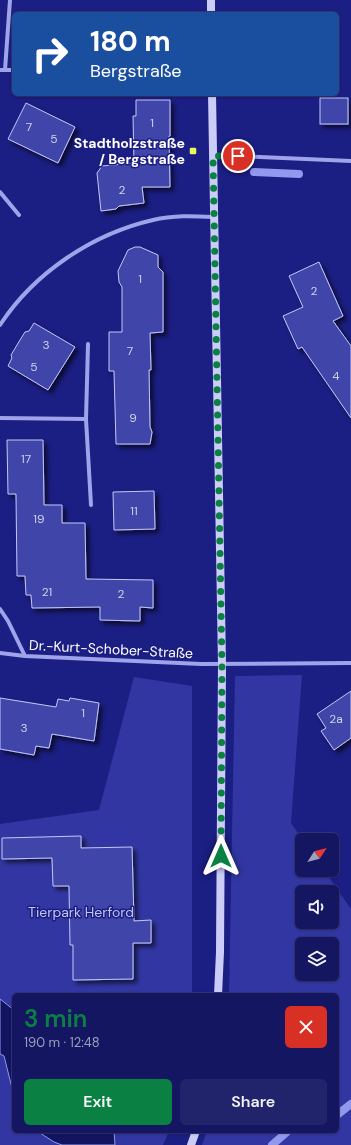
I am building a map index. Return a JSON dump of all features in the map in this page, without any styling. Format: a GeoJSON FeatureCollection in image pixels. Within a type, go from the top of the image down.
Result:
{"type":"FeatureCollection","features":[{"type":"Feature","properties":{"kind":"street"},"geometry":{"type":"LineString","coordinates":[[5,70],[10,0]]}},
{"type":"Feature","properties":{"kind":"street"},"geometry":{"type":"LineString","coordinates":[[211,0],[211,12]]}},
{"type":"Feature","properties":{"kind":"street"},"geometry":{"type":"LineString","coordinates":[[0,70],[12,70]]}},
{"type":"Feature","properties":{"kind":"street"},"geometry":{"type":"LineString","coordinates":[[212,96],[222,664],[220,952],[218,993]]}},
{"type":"Feature","properties":{"kind":"street"},"geometry":{"type":"LineString","coordinates":[[213,156],[351,161]]}},
{"type":"Feature","properties":{"kind":"street"},"geometry":{"type":"LineString","coordinates":[[0,192],[19,215]]}},
{"type":"Feature","properties":{"kind":"street"},"geometry":{"type":"LineString","coordinates":[[0,325],[30,290],[54,267],[82,248],[118,231],[154,220],[187,216],[214,217]]}},
{"type":"Feature","properties":{"kind":"street"},"geometry":{"type":"LineString","coordinates":[[88,344],[86,418],[91,505]]}},
{"type":"Feature","properties":{"kind":"street"},"geometry":{"type":"LineString","coordinates":[[0,418],[86,418]]}},
{"type":"Feature","properties":{"kind":"street"},"geometry":{"type":"LineString","coordinates":[[0,609],[8,621],[25,656]]}},
{"type":"Feature","properties":{"kind":"street","name":"Dr.-Kurt-Schober-Straße"},"geometry":{"type":"LineString","coordinates":[[0,653],[25,656],[222,664],[351,663]]}},
{"type":"Feature","properties":{"kind":"street"},"geometry":{"type":"LineString","coordinates":[[191,1145],[195,1133]]}},
{"type":"Feature","properties":{"kind":"green space"},"geometry":{"type":"Polygon","coordinates":[[[302,675],[291,823],[298,833],[295,833],[295,877],[329,877],[334,885],[295,885],[295,929],[339,929],[339,892],[351,909],[351,1145],[202,1145],[206,1133],[339,1133],[339,993],[229,993],[235,676],[302,675]]]}},
{"type":"Feature","properties":{"kind":"green space","name":"Tierpark Herford"},"geometry":{"type":"Polygon","coordinates":[[[134,677],[192,686],[192,993],[12,993],[12,1133],[168,1133],[163,1145],[0,1145],[0,824],[99,810],[134,677]]]}},
{"type":"Feature","properties":{"kind":"shaded area"},"geometry":{"type":"Polygon","coordinates":[[[0,999],[12,1008],[12,1088],[4,1056],[0,1054],[0,999]]]}},
{"type":"Feature","properties":{"kind":"shaded area"},"geometry":{"type":"Polygon","coordinates":[[[40,1133],[114,1133],[115,1145],[62,1145],[54,1142],[40,1133]]]}},
{"type":"Feature","properties":{"kind":"building"},"geometry":{"type":"Polygon","coordinates":[[[320,98],[348,98],[348,124],[320,124],[320,98]]]}},
{"type":"Feature","properties":{"kind":"building"},"geometry":{"type":"Polygon","coordinates":[[[136,100],[170,100],[170,187],[142,187],[144,203],[119,206],[116,209],[101,211],[97,173],[102,166],[134,163],[133,116],[136,116],[136,100]]]}},
{"type":"Feature","properties":{"kind":"building"},"geometry":{"type":"Polygon","coordinates":[[[26,103],[75,127],[58,163],[8,139],[26,103]]]}},
{"type":"Feature","properties":{"kind":"building"},"geometry":{"type":"Polygon","coordinates":[[[135,247],[140,247],[158,255],[158,267],[163,272],[163,332],[150,333],[150,427],[152,432],[150,444],[116,444],[114,371],[109,371],[109,332],[122,332],[122,287],[119,282],[118,271],[128,250],[135,247]]]}},
{"type":"Feature","properties":{"kind":"building"},"geometry":{"type":"Polygon","coordinates":[[[319,262],[343,316],[333,321],[351,346],[351,418],[302,347],[298,349],[283,316],[303,307],[289,276],[319,262]]]}},
{"type":"Feature","properties":{"kind":"building"},"geometry":{"type":"Polygon","coordinates":[[[34,323],[75,347],[48,390],[8,366],[12,358],[11,355],[20,340],[25,332],[29,331],[34,323]]]}},
{"type":"Feature","properties":{"kind":"building"},"geometry":{"type":"Polygon","coordinates":[[[7,440],[43,440],[44,505],[62,505],[62,523],[85,523],[86,579],[153,580],[153,608],[140,607],[140,621],[100,620],[100,607],[32,608],[31,595],[26,595],[25,576],[17,576],[16,494],[8,494],[7,440]]]}},
{"type":"Feature","properties":{"kind":"building"},"geometry":{"type":"Polygon","coordinates":[[[154,491],[155,529],[114,530],[113,492],[154,491]]]}},
{"type":"Feature","properties":{"kind":"building"},"geometry":{"type":"Polygon","coordinates":[[[351,691],[351,738],[334,750],[321,731],[326,728],[317,714],[351,691]]]}},
{"type":"Feature","properties":{"kind":"building"},"geometry":{"type":"Polygon","coordinates":[[[0,698],[56,707],[58,699],[69,701],[70,698],[99,703],[94,741],[52,734],[49,748],[36,746],[34,755],[0,749],[0,698]]]}},
{"type":"Feature","properties":{"kind":"building"},"geometry":{"type":"Polygon","coordinates":[[[81,836],[81,848],[132,847],[134,921],[151,920],[151,943],[133,943],[133,979],[73,980],[73,945],[70,945],[69,886],[53,886],[52,858],[2,859],[2,838],[81,836]]]}},
{"type":"Feature","properties":{"kind":"waterway"},"geometry":{"type":"LineString","coordinates":[[254,172],[299,174]]}},
{"type":"Feature","properties":{"kind":"waterway"},"geometry":{"type":"LineString","coordinates":[[339,1113],[351,1104]]}},
{"type":"Feature","properties":{"kind":"waterway"},"geometry":{"type":"LineString","coordinates":[[272,1145],[286,1133]]}},
{"type":"Feature","properties":{"kind":"place","name":"Stadtholzstraße / Bergstraße"},"geometry":{"type":"Point","coordinates":[193,151]}},
{"type":"Feature","properties":{"kind":"route"},"geometry":{"type":"LineString","coordinates":[[221,856],[222,664],[213,156],[238,156]]}}]}
